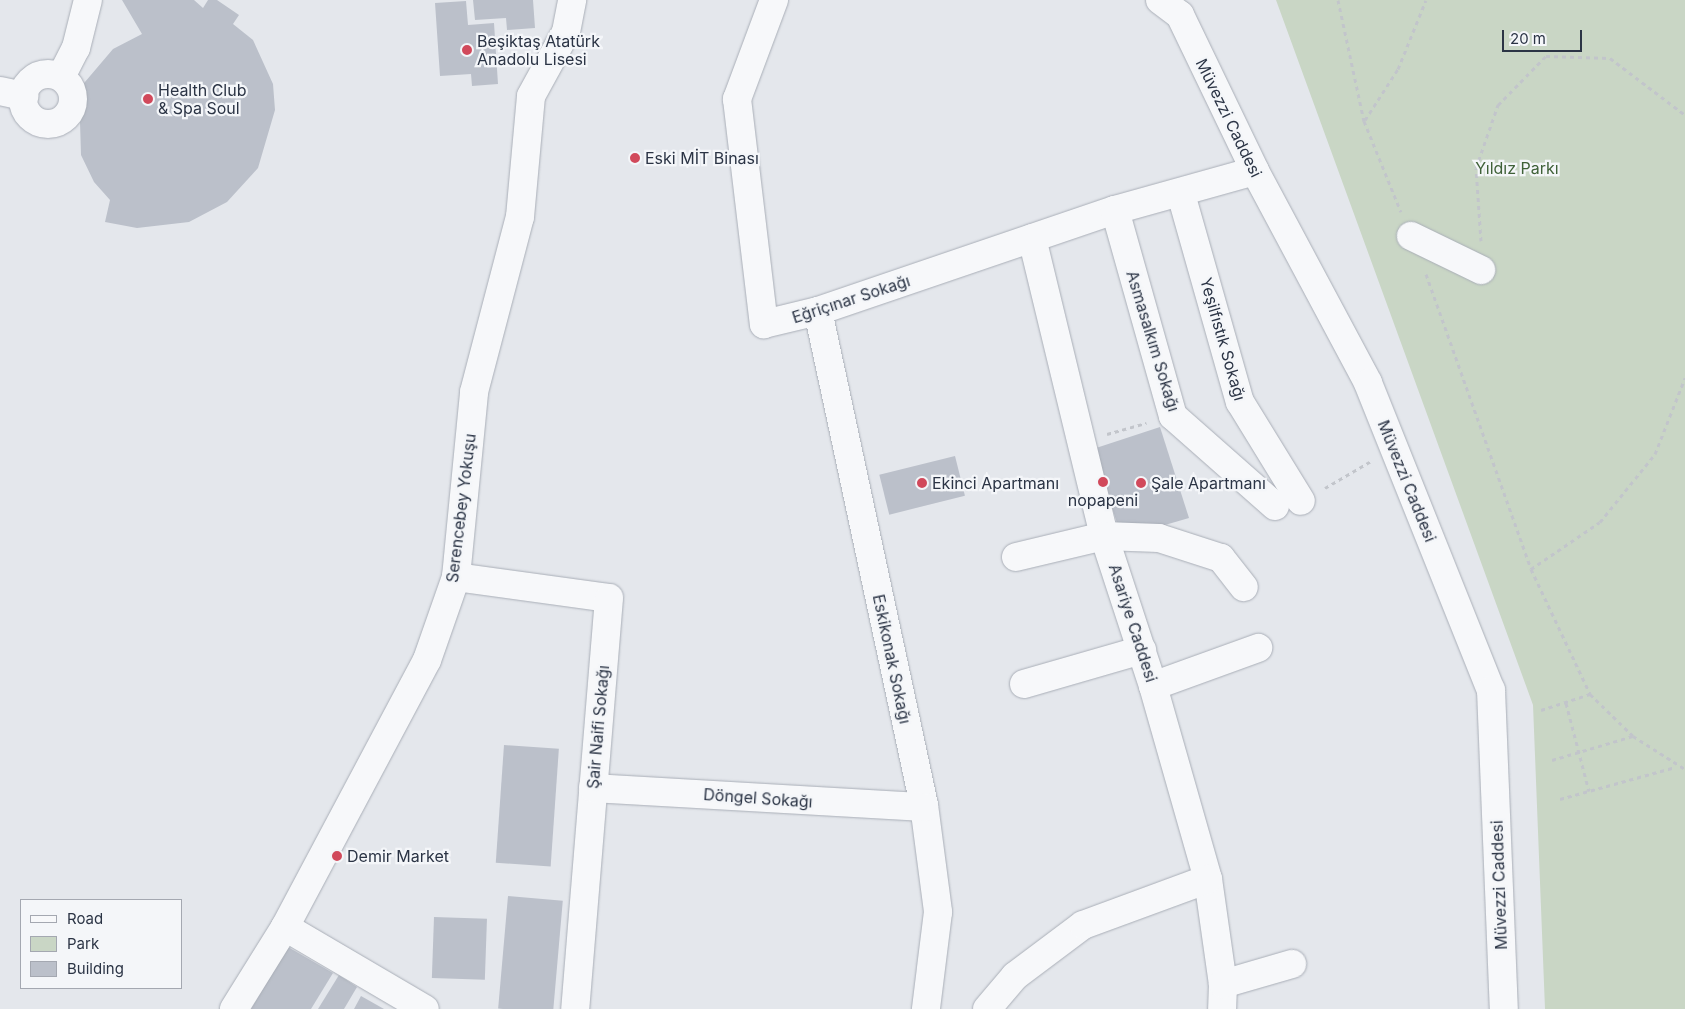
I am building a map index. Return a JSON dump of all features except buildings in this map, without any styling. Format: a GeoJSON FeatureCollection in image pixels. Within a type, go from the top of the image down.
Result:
{"type":"FeatureCollection","features":[{"type":"Feature","properties":{"kind":"street"},"geometry":{"type":"LineString","coordinates":[[61,77],[76,48],[88,0]]}},
{"type":"Feature","properties":{"kind":"street","name":"Serencebey Yokuşu"},"geometry":{"type":"LineString","coordinates":[[234,1009],[285,927],[427,660],[456,577],[474,392],[520,217],[531,96],[566,32],[572,0]]}},
{"type":"Feature","properties":{"kind":"street","name":"Eğriçınar Sokağı"},"geometry":{"type":"LineString","coordinates":[[774,0],[737,99],[764,324],[818,312],[1115,210],[1181,194],[1254,171]]}},
{"type":"Feature","properties":{"kind":"street","name":"Müvezzi Caddesi"},"geometry":{"type":"LineString","coordinates":[[1160,0],[1180,15],[1254,171],[1368,383],[1491,690],[1504,1009]]}},
{"type":"Feature","properties":{"kind":"street"},"geometry":{"type":"LineString","coordinates":[[37,77],[61,77],[73,97],[63,119],[47,124],[32,118],[12,94],[37,77]]}},
{"type":"Feature","properties":{"kind":"street","name":"Yeşilfıstık Sokağı"},"geometry":{"type":"LineString","coordinates":[[1181,194],[1240,402],[1288,504]]}},
{"type":"Feature","properties":{"kind":"street","name":"Asmasalkım Sokağı"},"geometry":{"type":"LineString","coordinates":[[1115,210],[1173,416],[1288,504]]}},
{"type":"Feature","properties":{"kind":"street"},"geometry":{"type":"LineString","coordinates":[[1411,236],[1481,270]]}},
{"type":"Feature","properties":{"kind":"street","name":"Asariye Caddesi"},"geometry":{"type":"LineString","coordinates":[[1032,238],[1084,440],[1104,536],[1154,686],[1208,879],[1223,996]]}},
{"type":"Feature","properties":{"kind":"street","name":"Eskikonak Sokağı"},"geometry":{"type":"LineString","coordinates":[[818,312],[923,807],[938,912],[926,1009]]}},
{"type":"Feature","properties":{"kind":"street"},"geometry":{"type":"LineString","coordinates":[[1016,557],[1104,536],[1159,538],[1220,558],[1244,587]]}},
{"type":"Feature","properties":{"kind":"street","name":"Şair Naifi Sokağı"},"geometry":{"type":"LineString","coordinates":[[456,577],[608,598],[575,1009]]}},
{"type":"Feature","properties":{"kind":"street"},"geometry":{"type":"LineString","coordinates":[[1154,686],[1258,648]]}},
{"type":"Feature","properties":{"kind":"street"},"geometry":{"type":"LineString","coordinates":[[1024,684],[1142,650]]}},
{"type":"Feature","properties":{"kind":"street","name":"Döngel Sokağı"},"geometry":{"type":"LineString","coordinates":[[593,788],[923,807]]}},
{"type":"Feature","properties":{"kind":"street"},"geometry":{"type":"LineString","coordinates":[[987,1009],[1015,976],[1083,925],[1208,879]]}},
{"type":"Feature","properties":{"kind":"street"},"geometry":{"type":"LineString","coordinates":[[285,927],[425,1009]]}},
{"type":"Feature","properties":{"kind":"street"},"geometry":{"type":"LineString","coordinates":[[1223,996],[1292,964]]}},
{"type":"Feature","properties":{"kind":"path"},"geometry":{"type":"LineString","coordinates":[[1338,0],[1364,121],[1411,236],[1531,569],[1590,694],[1633,736],[1676,767],[1685,770]]}},
{"type":"Feature","properties":{"kind":"path"},"geometry":{"type":"LineString","coordinates":[[1364,121],[1398,69],[1426,0]]}},
{"type":"Feature","properties":{"kind":"path"},"geometry":{"type":"LineString","coordinates":[[1481,270],[1476,168],[1498,105],[1546,56],[1610,58],[1685,115]]}},
{"type":"Feature","properties":{"kind":"path"},"geometry":{"type":"LineString","coordinates":[[1531,569],[1600,522],[1655,454],[1685,378]]}},
{"type":"Feature","properties":{"kind":"path"},"geometry":{"type":"LineString","coordinates":[[1084,440],[1173,416]]}},
{"type":"Feature","properties":{"kind":"path"},"geometry":{"type":"LineString","coordinates":[[1288,504],[1394,448]]}},
{"type":"Feature","properties":{"kind":"path"},"geometry":{"type":"LineString","coordinates":[[1541,710],[1590,694]]}},
{"type":"Feature","properties":{"kind":"path"},"geometry":{"type":"LineString","coordinates":[[1566,703],[1581,754],[1589,791]]}},
{"type":"Feature","properties":{"kind":"path"},"geometry":{"type":"LineString","coordinates":[[1552,760],[1581,754],[1633,736]]}},
{"type":"Feature","properties":{"kind":"path"},"geometry":{"type":"LineString","coordinates":[[1560,799],[1676,767]]}},
{"type":"Feature","properties":{"kind":"green space","name":"Yıldız Parkı"},"geometry":{"type":"Polygon","coordinates":[[[1276,0],[1685,0],[1685,1009],[1545,1009],[1533,705],[1276,0]]]}},
{"type":"Feature","properties":{"kind":"place","name":"Beşiktaş Atatürk Anadolu Lisesi"},"geometry":{"type":"Point","coordinates":[467,50]}},
{"type":"Feature","properties":{"kind":"place","name":"Health Club & Spa Soul"},"geometry":{"type":"Point","coordinates":[148,99]}},
{"type":"Feature","properties":{"kind":"place","name":"Eski MİT Binası"},"geometry":{"type":"Point","coordinates":[635,158]}},
{"type":"Feature","properties":{"kind":"place","name":"nopapeni"},"geometry":{"type":"Point","coordinates":[1103,482]}},
{"type":"Feature","properties":{"kind":"place","name":"Ekinci Apartmanı"},"geometry":{"type":"Point","coordinates":[922,483]}},
{"type":"Feature","properties":{"kind":"place","name":"Şale Apartmanı"},"geometry":{"type":"Point","coordinates":[1141,483]}},
{"type":"Feature","properties":{"kind":"place","name":"Demir Market"},"geometry":{"type":"Point","coordinates":[337,856]}}]}
